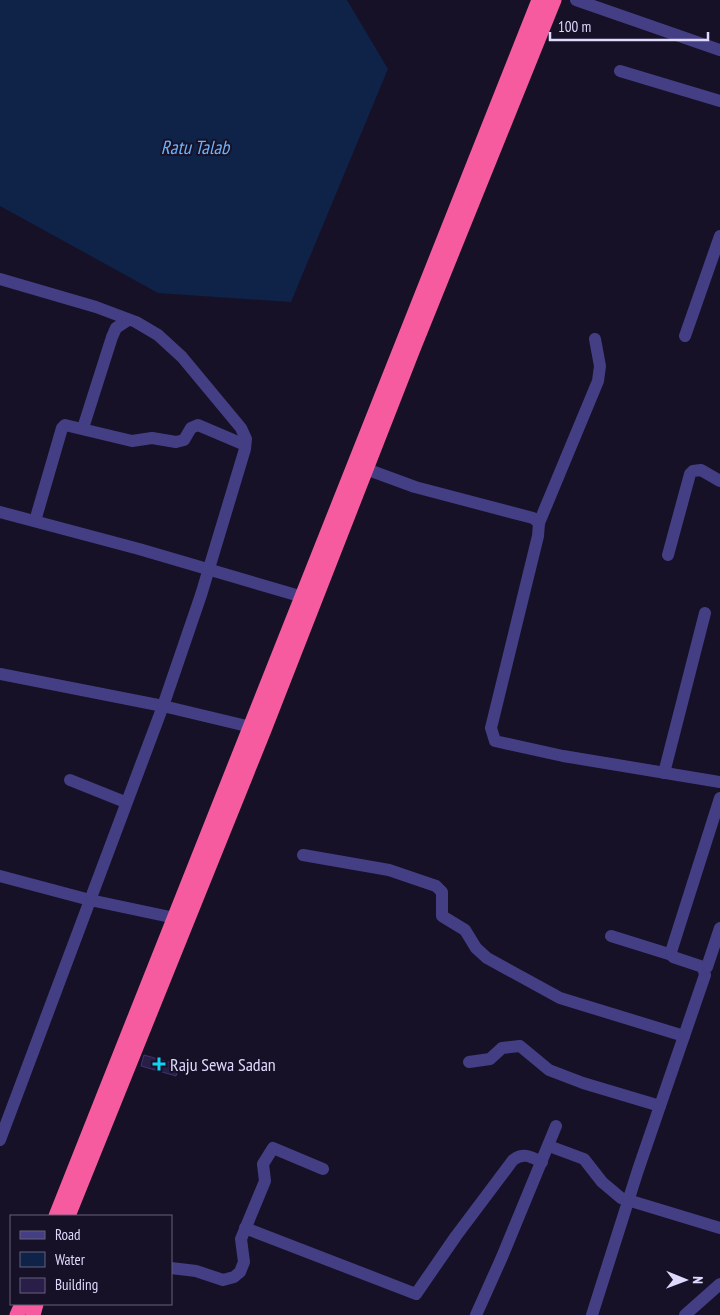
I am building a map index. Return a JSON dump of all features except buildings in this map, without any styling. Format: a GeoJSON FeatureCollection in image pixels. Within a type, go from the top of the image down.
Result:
{"type":"FeatureCollection","features":[{"type":"Feature","properties":{"kind":"highway"},"geometry":{"type":"LineString","coordinates":[[56,1215],[539,0]]}},
{"type":"Feature","properties":{"kind":"highway"},"geometry":{"type":"LineString","coordinates":[[68,1215],[242,785],[554,0]]}},
{"type":"Feature","properties":{"kind":"street"},"geometry":{"type":"LineString","coordinates":[[576,0],[720,50]]}},
{"type":"Feature","properties":{"kind":"street"},"geometry":{"type":"LineString","coordinates":[[620,71],[720,101]]}},
{"type":"Feature","properties":{"kind":"street"},"geometry":{"type":"LineString","coordinates":[[685,336],[720,236]]}},
{"type":"Feature","properties":{"kind":"street"},"geometry":{"type":"LineString","coordinates":[[0,279],[96,307],[158,335],[182,357],[241,428],[246,439],[208,570],[163,706],[125,802],[0,1140]]}},
{"type":"Feature","properties":{"kind":"street"},"geometry":{"type":"LineString","coordinates":[[83,428],[112,337],[116,328],[128,320]]}},
{"type":"Feature","properties":{"kind":"street"},"geometry":{"type":"LineString","coordinates":[[595,339],[600,366],[598,381],[539,523],[538,536],[491,728],[492,738],[500,743],[563,756],[720,782]]}},
{"type":"Feature","properties":{"kind":"street"},"geometry":{"type":"LineString","coordinates":[[36,521],[62,428],[68,425],[132,442],[152,438],[176,442],[184,440],[191,428],[198,425],[245,445]]}},
{"type":"Feature","properties":{"kind":"street"},"geometry":{"type":"LineString","coordinates":[[366,469],[415,487],[532,518],[539,523]]}},
{"type":"Feature","properties":{"kind":"street"},"geometry":{"type":"LineString","coordinates":[[668,555],[690,474],[693,471],[701,470],[720,481]]}},
{"type":"Feature","properties":{"kind":"street"},"geometry":{"type":"LineString","coordinates":[[0,512],[302,597]]}},
{"type":"Feature","properties":{"kind":"street"},"geometry":{"type":"LineString","coordinates":[[664,773],[705,613]]}},
{"type":"Feature","properties":{"kind":"street"},"geometry":{"type":"LineString","coordinates":[[0,674],[163,706],[251,727]]}},
{"type":"Feature","properties":{"kind":"street"},"geometry":{"type":"LineString","coordinates":[[70,780],[125,802]]}},
{"type":"Feature","properties":{"kind":"street"},"geometry":{"type":"LineString","coordinates":[[672,955],[672,947],[717,818],[720,798]]}},
{"type":"Feature","properties":{"kind":"street"},"geometry":{"type":"LineString","coordinates":[[303,855],[389,870],[436,886],[442,892],[442,916],[465,930],[476,948],[487,958],[560,998],[684,1036]]}},
{"type":"Feature","properties":{"kind":"street"},"geometry":{"type":"LineString","coordinates":[[0,876],[90,900],[175,918]]}},
{"type":"Feature","properties":{"kind":"street"},"geometry":{"type":"LineString","coordinates":[[592,1315],[660,1106],[705,975],[710,968],[720,928]]}},
{"type":"Feature","properties":{"kind":"street"},"geometry":{"type":"LineString","coordinates":[[611,936],[672,955],[679,960],[710,968]]}},
{"type":"Feature","properties":{"kind":"street"},"geometry":{"type":"LineString","coordinates":[[469,1062],[490,1059],[502,1048],[520,1046],[549,1070],[583,1083],[660,1106]]}},
{"type":"Feature","properties":{"kind":"street"},"geometry":{"type":"LineString","coordinates":[[476,1315],[556,1126]]}},
{"type":"Feature","properties":{"kind":"street"},"geometry":{"type":"LineString","coordinates":[[549,1146],[584,1159],[602,1182],[628,1201],[720,1228]]}},
{"type":"Feature","properties":{"kind":"street"},"geometry":{"type":"LineString","coordinates":[[172,1268],[196,1271],[223,1280],[234,1277],[244,1267],[242,1239],[265,1181],[263,1164],[271,1149],[276,1148],[323,1169]]}},
{"type":"Feature","properties":{"kind":"street"},"geometry":{"type":"LineString","coordinates":[[246,1228],[416,1294],[456,1236],[513,1160],[521,1155],[527,1155],[542,1162]]}},
{"type":"Feature","properties":{"kind":"street"},"geometry":{"type":"LineString","coordinates":[[686,1315],[720,1284]]}},
{"type":"Feature","properties":{"kind":"water","name":"Ratu Talab"},"geometry":{"type":"Polygon","coordinates":[[[0,0],[347,0],[388,69],[291,302],[158,293],[0,206],[0,0]]]}},
{"type":"Feature","properties":{"kind":"place","name":"Raju Sewa Sadan"},"geometry":{"type":"Point","coordinates":[159,1064]}}]}
